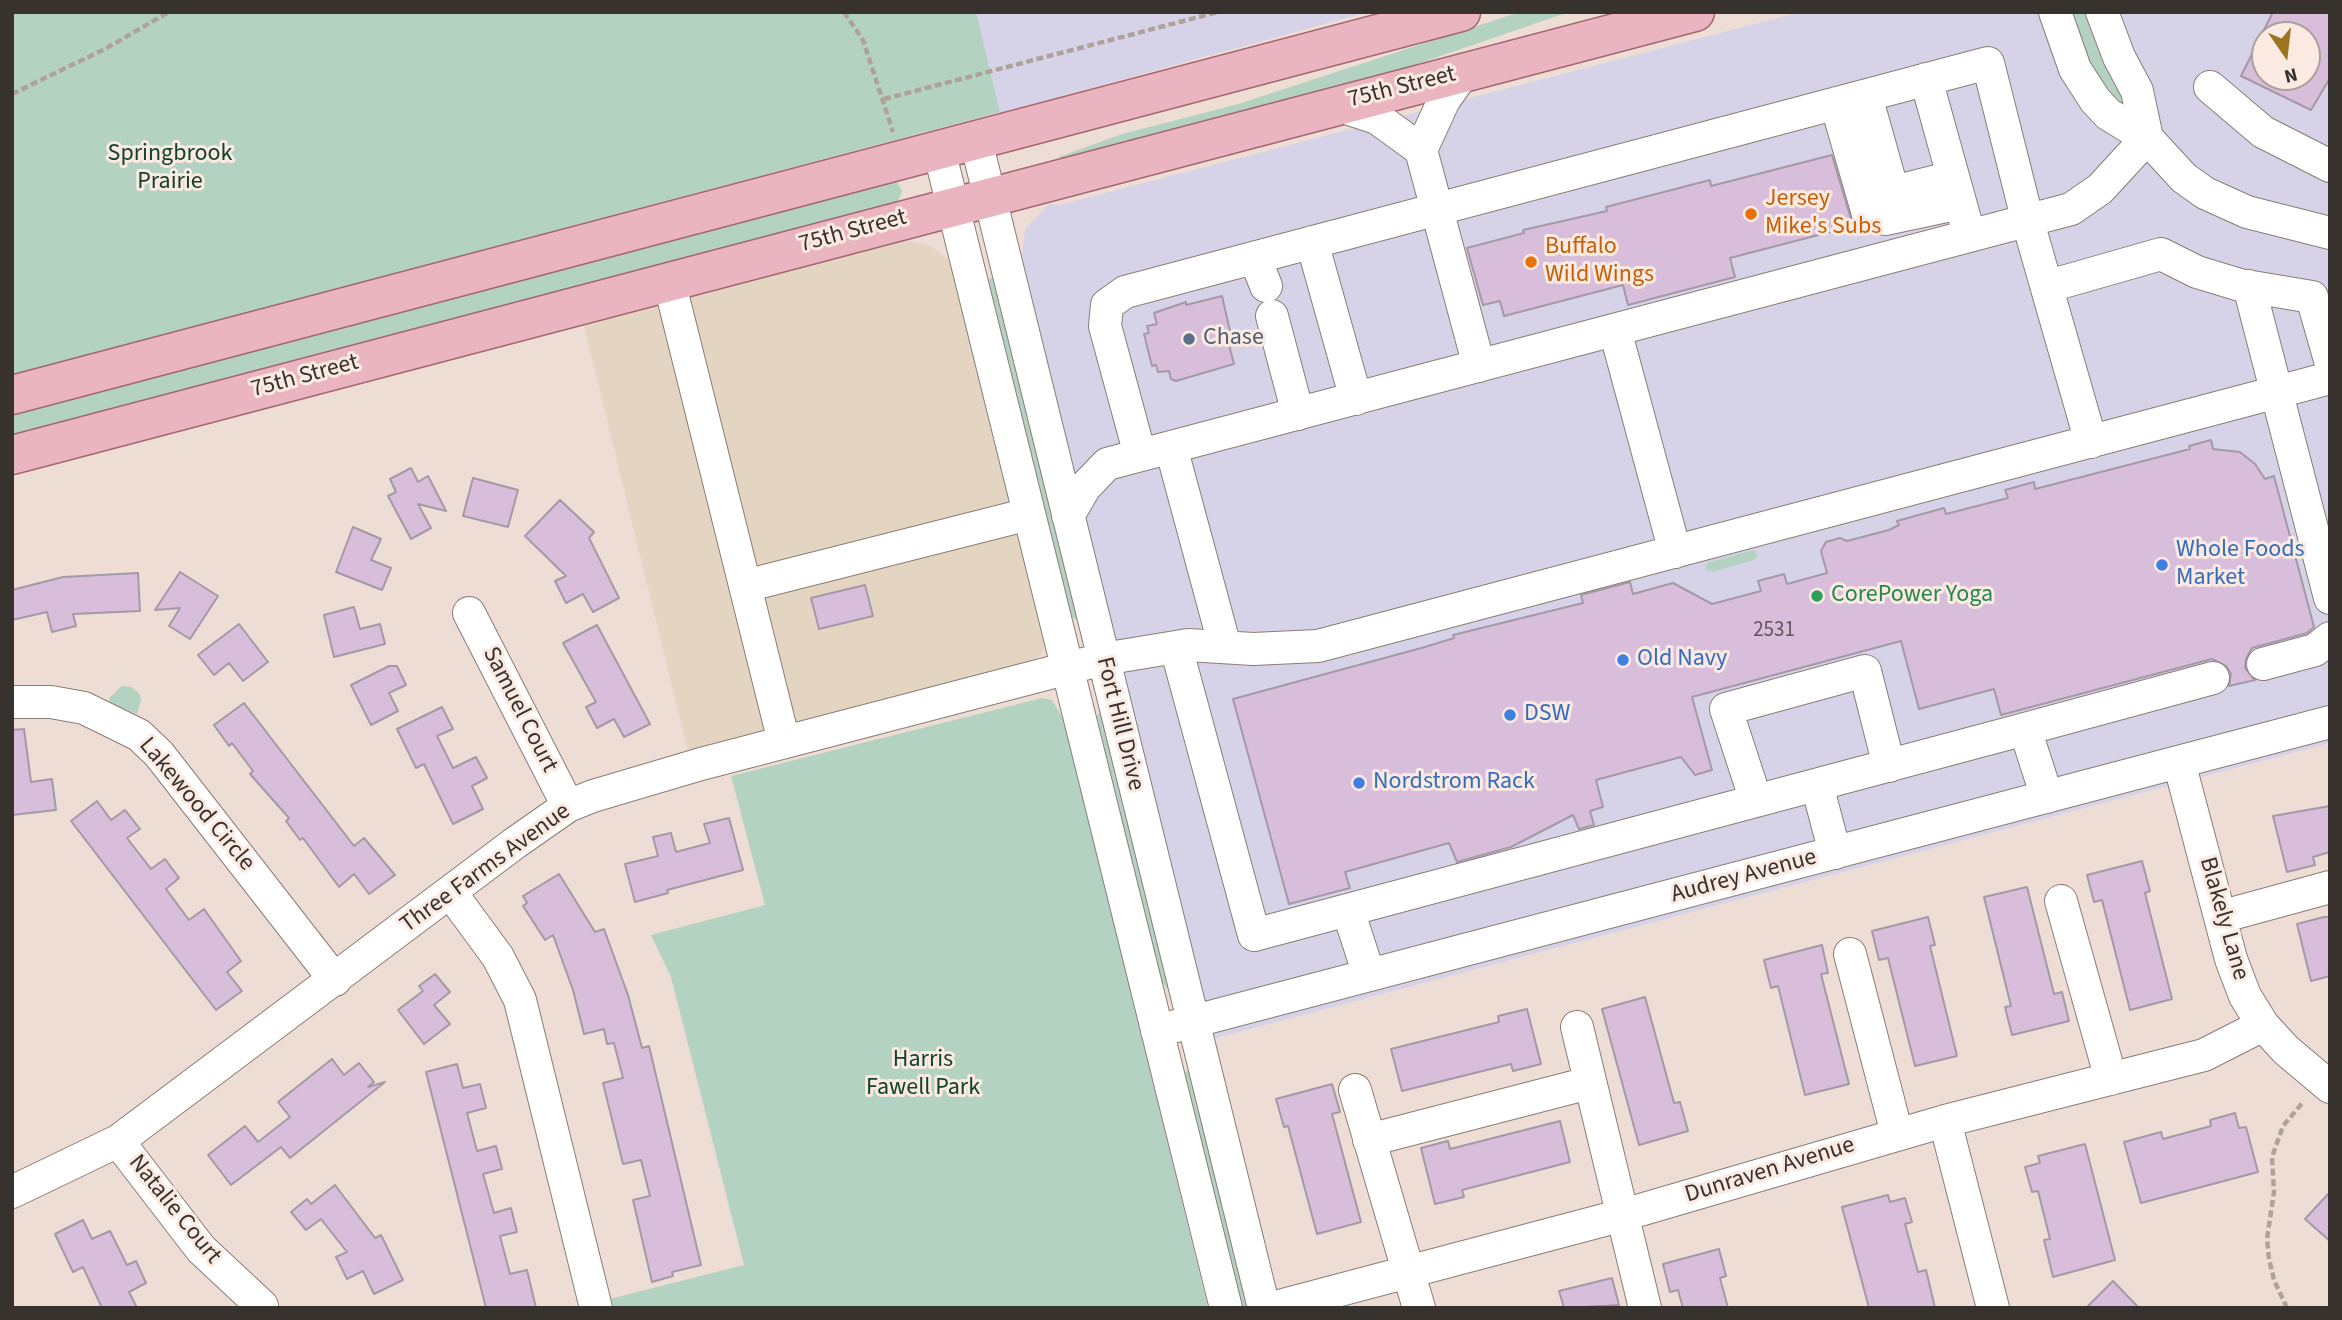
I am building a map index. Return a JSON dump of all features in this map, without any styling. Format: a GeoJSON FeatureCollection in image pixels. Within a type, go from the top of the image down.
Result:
{"type":"FeatureCollection","features":[{"type":"Feature","properties":{"kind":"main road"},"geometry":{"type":"LineString","coordinates":[[12,395],[976,141],[1421,17],[1461,12]]}},
{"type":"Feature","properties":{"kind":"main road","name":"75th Street"},"geometry":{"type":"LineString","coordinates":[[12,455],[1695,12]]}},
{"type":"Feature","properties":{"kind":"street"},"geometry":{"type":"LineString","coordinates":[[2055,12],[2075,69],[2095,100],[2108,114],[2147,138],[2184,178],[2223,203],[2330,233]]}},
{"type":"Feature","properties":{"kind":"street"},"geometry":{"type":"LineString","coordinates":[[2102,12],[2119,57],[2137,91],[2147,138]]}},
{"type":"Feature","properties":{"kind":"street"},"geometry":{"type":"LineString","coordinates":[[1140,455],[1105,326],[1107,305],[1125,292],[1264,287],[1312,242],[1988,63],[2028,222],[2049,286],[2091,442]]}},
{"type":"Feature","properties":{"kind":"street"},"geometry":{"type":"LineString","coordinates":[[1421,150],[1444,100],[1464,72]]}},
{"type":"Feature","properties":{"kind":"street"},"geometry":{"type":"LineString","coordinates":[[1926,79],[1969,237]]}},
{"type":"Feature","properties":{"kind":"street"},"geometry":{"type":"LineString","coordinates":[[2210,86],[2263,132],[2330,166]]}},
{"type":"Feature","properties":{"kind":"street"},"geometry":{"type":"LineString","coordinates":[[1851,99],[1868,214],[1885,219],[1956,190]]}},
{"type":"Feature","properties":{"kind":"street"},"geometry":{"type":"LineString","coordinates":[[1851,99],[1892,192],[1956,190]]}},
{"type":"Feature","properties":{"kind":"street"},"geometry":{"type":"LineString","coordinates":[[1337,105],[1377,118],[1421,150],[1479,366]]}},
{"type":"Feature","properties":{"kind":"street"},"geometry":{"type":"LineString","coordinates":[[1068,516],[1086,486],[1107,464],[2071,209],[2100,189],[2147,138]]}},
{"type":"Feature","properties":{"kind":"street","name":"Fort Hill Drive"},"geometry":{"type":"LineString","coordinates":[[976,141],[1264,1308]]}},
{"type":"Feature","properties":{"kind":"street","name":"Fort Hill Drive"},"geometry":{"type":"LineString","coordinates":[[939,150],[1226,1308]]}},
{"type":"Feature","properties":{"kind":"street"},"geometry":{"type":"LineString","coordinates":[[1312,242],[1356,399]]}},
{"type":"Feature","properties":{"kind":"street"},"geometry":{"type":"LineString","coordinates":[[2049,286],[2161,254],[2197,272],[2249,286],[2312,297],[2330,360]]}},
{"type":"Feature","properties":{"kind":"street"},"geometry":{"type":"LineString","coordinates":[[669,281],[784,742]]}},
{"type":"Feature","properties":{"kind":"street"},"geometry":{"type":"LineString","coordinates":[[2249,286],[2279,392],[2330,598]]}},
{"type":"Feature","properties":{"kind":"street"},"geometry":{"type":"LineString","coordinates":[[1264,287],[1298,414]]}},
{"type":"Feature","properties":{"kind":"street"},"geometry":{"type":"LineString","coordinates":[[1615,330],[1675,552]]}},
{"type":"Feature","properties":{"kind":"street","name":"Three Farms Avenue"},"geometry":{"type":"LineString","coordinates":[[12,1192],[118,1141],[568,806],[701,764],[1103,659],[1176,647],[1318,646],[2330,378]]}},
{"type":"Feature","properties":{"kind":"street"},"geometry":{"type":"LineString","coordinates":[[1048,438],[1074,453],[1107,464]]}},
{"type":"Feature","properties":{"kind":"street"},"geometry":{"type":"LineString","coordinates":[[1171,447],[1225,648]]}},
{"type":"Feature","properties":{"kind":"street"},"geometry":{"type":"LineString","coordinates":[[745,586],[1030,514]]}},
{"type":"Feature","properties":{"kind":"street","name":"Samuel Court"},"geometry":{"type":"LineString","coordinates":[[469,613],[568,806]]}},
{"type":"Feature","properties":{"kind":"street"},"geometry":{"type":"LineString","coordinates":[[2263,664],[2315,650],[2330,638]]}},
{"type":"Feature","properties":{"kind":"street"},"geometry":{"type":"LineString","coordinates":[[1176,647],[1254,935],[2213,678]]}},
{"type":"Feature","properties":{"kind":"street"},"geometry":{"type":"LineString","coordinates":[[1756,801],[1726,709],[1865,671],[1889,766]]}},
{"type":"Feature","properties":{"kind":"street","name":"Lakewood Circle"},"geometry":{"type":"LineString","coordinates":[[12,702],[51,702],[84,708],[139,735],[176,774],[335,980]]}},
{"type":"Feature","properties":{"kind":"street","name":"Audrey Avenue"},"geometry":{"type":"LineString","coordinates":[[1157,1031],[2330,722]]}},
{"type":"Feature","properties":{"kind":"street"},"geometry":{"type":"LineString","coordinates":[[2025,730],[2047,797]]}},
{"type":"Feature","properties":{"kind":"street","name":"Blakely Lane"},"geometry":{"type":"LineString","coordinates":[[2179,762],[2220,917],[2245,996],[2263,1025],[2286,1050],[2317,1094]]}},
{"type":"Feature","properties":{"kind":"street"},"geometry":{"type":"LineString","coordinates":[[1817,785],[1835,853]]}},
{"type":"Feature","properties":{"kind":"street"},"geometry":{"type":"LineString","coordinates":[[2220,917],[2330,887]]}},
{"type":"Feature","properties":{"kind":"street"},"geometry":{"type":"LineString","coordinates":[[452,893],[498,957],[520,1000],[596,1308]]}},
{"type":"Feature","properties":{"kind":"street"},"geometry":{"type":"LineString","coordinates":[[2061,901],[2111,1079]]}},
{"type":"Feature","properties":{"kind":"street"},"geometry":{"type":"LineString","coordinates":[[1348,910],[1368,975]]}},
{"type":"Feature","properties":{"kind":"street"},"geometry":{"type":"LineString","coordinates":[[1850,954],[1897,1134]]}},
{"type":"Feature","properties":{"kind":"street","name":"Dunraven Avenue"},"geometry":{"type":"LineString","coordinates":[[1272,1308],[1623,1215],[1897,1134],[2204,1055],[2263,1025]]}},
{"type":"Feature","properties":{"kind":"street"},"geometry":{"type":"LineString","coordinates":[[1577,1027],[1645,1308]]}},
{"type":"Feature","properties":{"kind":"street"},"geometry":{"type":"LineString","coordinates":[[1369,1140],[1589,1083]]}},
{"type":"Feature","properties":{"kind":"street"},"geometry":{"type":"LineString","coordinates":[[1355,1090],[1419,1308]]}},
{"type":"Feature","properties":{"kind":"street"},"geometry":{"type":"LineString","coordinates":[[1945,1121],[1993,1308]]}},
{"type":"Feature","properties":{"kind":"street","name":"Natalie Court"},"geometry":{"type":"LineString","coordinates":[[118,1141],[201,1249],[262,1306]]}},
{"type":"Feature","properties":{"kind":"path"},"geometry":{"type":"LineString","coordinates":[[12,94],[105,49],[169,12]]}},
{"type":"Feature","properties":{"kind":"path"},"geometry":{"type":"LineString","coordinates":[[844,12],[863,40],[884,99],[1218,12]]}},
{"type":"Feature","properties":{"kind":"path"},"geometry":{"type":"LineString","coordinates":[[2287,1308],[2274,1280],[2267,1239],[2274,1192],[2272,1157],[2283,1126],[2317,1094]]}},
{"type":"Feature","properties":{"kind":"shaded area"},"geometry":{"type":"Polygon","coordinates":[[[976,12],[1368,12],[1000,113],[976,12]]]}},
{"type":"Feature","properties":{"kind":"shaded area"},"geometry":{"type":"Polygon","coordinates":[[[1801,12],[2330,12],[2330,743],[1212,1039],[1022,258],[1025,229],[1049,204],[1059,205],[1801,12]]]}},
{"type":"Feature","properties":{"kind":"shaded area"},"geometry":{"type":"Polygon","coordinates":[[[904,240],[931,246],[951,262],[957,274],[1046,645],[1041,655],[1031,661],[688,752],[584,326],[904,240]]]}},
{"type":"Feature","properties":{"kind":"green space","name":"Springbrook Prairie"},"geometry":{"type":"Polygon","coordinates":[[[12,12],[976,12],[1000,112],[12,375],[12,12]]]}},
{"type":"Feature","properties":{"kind":"green space"},"geometry":{"type":"Polygon","coordinates":[[[1520,12],[1569,12],[1350,87],[1061,163],[1059,157],[1122,134],[1235,105],[1520,12]]]}},
{"type":"Feature","properties":{"kind":"green space"},"geometry":{"type":"Polygon","coordinates":[[[2071,12],[2086,12],[2095,42],[2128,107],[2122,112],[2089,65],[2071,12]]]}},
{"type":"Feature","properties":{"kind":"green space"},"geometry":{"type":"Polygon","coordinates":[[[895,178],[902,191],[898,202],[12,441],[12,410],[895,178]]]}},
{"type":"Feature","properties":{"kind":"green space"},"geometry":{"type":"Polygon","coordinates":[[[994,277],[1080,620],[1078,621],[1072,617],[989,283],[989,279],[994,277]]]}},
{"type":"Feature","properties":{"kind":"green space"},"geometry":{"type":"Polygon","coordinates":[[[1753,550],[1758,555],[1754,560],[1712,572],[1705,569],[1707,563],[1753,550]]]}},
{"type":"Feature","properties":{"kind":"green space"},"geometry":{"type":"Polygon","coordinates":[[[122,686],[131,687],[139,693],[141,700],[137,714],[110,703],[109,698],[122,686]]]}},
{"type":"Feature","properties":{"kind":"green space","name":"Harris Fawell Park"},"geometry":{"type":"Polygon","coordinates":[[[1042,698],[1052,700],[1064,720],[1208,1308],[612,1308],[610,1299],[744,1265],[671,977],[651,935],[765,905],[731,776],[1042,698]]]}},
{"type":"Feature","properties":{"kind":"green space"},"geometry":{"type":"Polygon","coordinates":[[[1100,710],[1172,987],[1167,989],[1161,980],[1097,717],[1100,710]]]}},
{"type":"Feature","properties":{"kind":"green space"},"geometry":{"type":"Polygon","coordinates":[[[1192,1071],[1253,1308],[1240,1308],[1184,1074],[1192,1071]]]}},
{"type":"Feature","properties":{"kind":"building"},"geometry":{"type":"Polygon","coordinates":[[[2273,12],[2330,12],[2330,78],[2311,110],[2272,91],[2321,91],[2321,21],[2268,21],[2273,12]]]}},
{"type":"Feature","properties":{"kind":"building"},"geometry":{"type":"Polygon","coordinates":[[[2251,56],[2251,81],[2241,76],[2251,56]]]}},
{"type":"Feature","properties":{"kind":"building"},"geometry":{"type":"Polygon","coordinates":[[[1832,155],[1853,226],[1730,258],[1735,277],[1628,305],[1623,285],[1504,316],[1500,301],[1483,305],[1467,248],[1524,233],[1523,230],[1607,211],[1606,207],[1710,180],[1711,186],[1832,155]]]}},
{"type":"Feature","properties":{"kind":"building","name":"Chase"},"geometry":{"type":"Polygon","coordinates":[[[1222,296],[1233,344],[1229,345],[1234,364],[1176,381],[1171,379],[1169,371],[1158,372],[1156,365],[1152,366],[1144,334],[1149,333],[1147,326],[1157,324],[1154,313],[1186,302],[1186,305],[1222,296]]]}},
{"type":"Feature","properties":{"kind":"building"},"geometry":{"type":"Polygon","coordinates":[[[2211,440],[2213,449],[2240,452],[2255,464],[2265,479],[2274,476],[2314,627],[2307,633],[2252,648],[2245,668],[2255,680],[2229,686],[2231,674],[2226,666],[2212,659],[2001,715],[1994,689],[1919,709],[1901,641],[1692,697],[1712,770],[1695,775],[1681,757],[1596,780],[1603,807],[1590,811],[1594,825],[1579,829],[1573,815],[1511,847],[1457,862],[1449,843],[1345,872],[1350,888],[1289,904],[1233,699],[1425,647],[1454,638],[1453,635],[1583,603],[1581,595],[1630,582],[1633,594],[1673,583],[1712,604],[1761,591],[1758,581],[1784,574],[1787,584],[1827,573],[1821,551],[1826,542],[1840,538],[1847,541],[1889,530],[1899,525],[1897,521],[1944,508],[1946,514],[2008,498],[2005,490],[2034,482],[2035,489],[2190,449],[2189,446],[2211,440]]]}},
{"type":"Feature","properties":{"kind":"building"},"geometry":{"type":"Polygon","coordinates":[[[411,468],[418,482],[428,476],[446,511],[418,504],[431,528],[411,539],[388,496],[396,492],[390,479],[411,468]]]}},
{"type":"Feature","properties":{"kind":"building"},"geometry":{"type":"Polygon","coordinates":[[[473,478],[518,490],[508,527],[463,516],[473,478]]]}},
{"type":"Feature","properties":{"kind":"building"},"geometry":{"type":"Polygon","coordinates":[[[560,500],[594,532],[589,538],[619,598],[593,612],[583,594],[566,603],[555,581],[566,576],[525,536],[560,500]]]}},
{"type":"Feature","properties":{"kind":"building"},"geometry":{"type":"Polygon","coordinates":[[[353,527],[381,539],[371,560],[391,568],[382,590],[336,572],[353,527]]]}},
{"type":"Feature","properties":{"kind":"building"},"geometry":{"type":"Polygon","coordinates":[[[180,572],[218,596],[190,639],[169,626],[180,608],[155,610],[180,572]]]}},
{"type":"Feature","properties":{"kind":"building"},"geometry":{"type":"Polygon","coordinates":[[[138,573],[140,611],[73,614],[76,626],[52,632],[47,612],[12,620],[12,590],[63,577],[138,573]]]}},
{"type":"Feature","properties":{"kind":"building"},"geometry":{"type":"Polygon","coordinates":[[[865,585],[873,616],[819,629],[811,598],[865,585]]]}},
{"type":"Feature","properties":{"kind":"building"},"geometry":{"type":"Polygon","coordinates":[[[354,607],[360,629],[380,624],[385,644],[334,657],[324,615],[354,607]]]}},
{"type":"Feature","properties":{"kind":"building"},"geometry":{"type":"Polygon","coordinates":[[[239,624],[268,662],[243,681],[229,663],[214,675],[198,655],[239,624]]]}},
{"type":"Feature","properties":{"kind":"building"},"geometry":{"type":"Polygon","coordinates":[[[597,625],[650,724],[624,737],[614,719],[597,728],[586,707],[596,702],[563,643],[597,625]]]}},
{"type":"Feature","properties":{"kind":"building"},"geometry":{"type":"Polygon","coordinates":[[[389,666],[397,666],[406,685],[389,693],[398,711],[371,725],[351,685],[389,666]]]}},
{"type":"Feature","properties":{"kind":"building"},"geometry":{"type":"Polygon","coordinates":[[[244,703],[354,846],[364,838],[395,875],[369,894],[354,874],[339,887],[303,838],[300,840],[286,821],[289,818],[250,774],[253,771],[232,743],[229,746],[214,725],[244,703]]]}},
{"type":"Feature","properties":{"kind":"building"},"geometry":{"type":"Polygon","coordinates":[[[442,707],[453,729],[437,736],[453,768],[476,757],[487,778],[472,786],[483,809],[453,824],[424,764],[416,768],[397,729],[442,707]]]}},
{"type":"Feature","properties":{"kind":"building"},"geometry":{"type":"Polygon","coordinates":[[[24,729],[31,782],[52,779],[56,810],[12,815],[12,730],[24,729]]]}},
{"type":"Feature","properties":{"kind":"building"},"geometry":{"type":"Polygon","coordinates":[[[97,801],[111,820],[125,810],[140,829],[127,838],[151,869],[165,859],[179,878],[166,889],[189,920],[204,909],[241,961],[227,972],[242,991],[216,1010],[71,821],[97,801]]]}},
{"type":"Feature","properties":{"kind":"building"},"geometry":{"type":"Polygon","coordinates":[[[2330,806],[2330,852],[2313,857],[2315,865],[2287,872],[2273,816],[2330,806]]]}},
{"type":"Feature","properties":{"kind":"building"},"geometry":{"type":"Polygon","coordinates":[[[729,818],[743,870],[667,890],[668,893],[635,902],[625,864],[658,856],[653,837],[671,833],[676,852],[710,843],[704,824],[729,818]]]}},
{"type":"Feature","properties":{"kind":"building"},"geometry":{"type":"Polygon","coordinates":[[[2142,861],[2150,891],[2145,893],[2172,999],[2130,1010],[2102,900],[2094,902],[2087,875],[2142,861]]]}},
{"type":"Feature","properties":{"kind":"building"},"geometry":{"type":"Polygon","coordinates":[[[559,874],[595,932],[604,929],[628,995],[642,1048],[649,1046],[701,1265],[672,1272],[673,1276],[652,1282],[633,1200],[650,1196],[641,1160],[623,1164],[603,1083],[623,1078],[614,1043],[607,1044],[604,1029],[584,1034],[573,990],[553,935],[545,940],[523,906],[527,903],[523,896],[559,874]]]}},
{"type":"Feature","properties":{"kind":"building"},"geometry":{"type":"Polygon","coordinates":[[[2027,887],[2054,994],[2062,992],[2069,1021],[2012,1035],[2005,1007],[2011,1006],[1984,897],[2027,887]]]}},
{"type":"Feature","properties":{"kind":"building"},"geometry":{"type":"Polygon","coordinates":[[[1928,917],[1935,945],[1930,946],[1957,1056],[1915,1066],[1888,958],[1879,960],[1872,931],[1928,917]]]}},
{"type":"Feature","properties":{"kind":"building"},"geometry":{"type":"Polygon","coordinates":[[[2330,917],[2330,976],[2311,981],[2297,924],[2330,917]]]}},
{"type":"Feature","properties":{"kind":"building"},"geometry":{"type":"Polygon","coordinates":[[[1822,945],[1828,973],[1821,974],[1849,1084],[1805,1095],[1778,986],[1771,988],[1764,960],[1822,945]]]}},
{"type":"Feature","properties":{"kind":"building"},"geometry":{"type":"Polygon","coordinates":[[[435,974],[450,992],[434,1005],[450,1024],[424,1044],[398,1010],[423,991],[419,986],[435,974]]]}},
{"type":"Feature","properties":{"kind":"building"},"geometry":{"type":"Polygon","coordinates":[[[1645,997],[1674,1103],[1680,1102],[1688,1131],[1639,1145],[1602,1009],[1645,997]]]}},
{"type":"Feature","properties":{"kind":"building"},"geometry":{"type":"Polygon","coordinates":[[[1527,1009],[1541,1064],[1513,1071],[1511,1064],[1402,1091],[1391,1049],[1499,1022],[1498,1016],[1527,1009]]]}},
{"type":"Feature","properties":{"kind":"building"},"geometry":{"type":"Polygon","coordinates":[[[332,1059],[344,1075],[359,1063],[374,1082],[368,1087],[385,1082],[290,1158],[281,1147],[231,1185],[208,1155],[245,1126],[258,1142],[290,1117],[278,1102],[332,1059]]]}},
{"type":"Feature","properties":{"kind":"building"},"geometry":{"type":"Polygon","coordinates":[[[457,1064],[463,1088],[480,1084],[486,1108],[467,1113],[477,1151],[496,1146],[502,1169],[483,1174],[494,1213],[511,1208],[517,1232],[500,1236],[510,1274],[527,1270],[536,1308],[486,1308],[426,1072],[457,1064]]]}},
{"type":"Feature","properties":{"kind":"building"},"geometry":{"type":"Polygon","coordinates":[[[1332,1084],[1340,1112],[1332,1114],[1361,1222],[1317,1234],[1288,1126],[1284,1127],[1276,1099],[1332,1084]]]}},
{"type":"Feature","properties":{"kind":"building"},"geometry":{"type":"Polygon","coordinates":[[[2235,1113],[2239,1128],[2246,1127],[2258,1172],[2141,1203],[2124,1142],[2161,1132],[2163,1139],[2211,1126],[2210,1120],[2235,1113]]]}},
{"type":"Feature","properties":{"kind":"building"},"geometry":{"type":"Polygon","coordinates":[[[1560,1121],[1570,1162],[1462,1190],[1464,1197],[1435,1204],[1421,1148],[1448,1141],[1450,1149],[1560,1121]]]}},
{"type":"Feature","properties":{"kind":"building"},"geometry":{"type":"Polygon","coordinates":[[[2085,1144],[2115,1260],[2053,1277],[2044,1240],[2050,1239],[2038,1191],[2032,1192],[2025,1167],[2040,1163],[2038,1156],[2085,1144]]]}},
{"type":"Feature","properties":{"kind":"building"},"geometry":{"type":"Polygon","coordinates":[[[335,1185],[375,1238],[381,1235],[403,1280],[374,1294],[363,1271],[347,1279],[336,1257],[347,1252],[321,1219],[306,1230],[291,1212],[307,1199],[311,1204],[335,1185]]]}},
{"type":"Feature","properties":{"kind":"building"},"geometry":{"type":"Polygon","coordinates":[[[2330,1192],[2330,1241],[2305,1219],[2330,1192]]]}},
{"type":"Feature","properties":{"kind":"building"},"geometry":{"type":"Polygon","coordinates":[[[1888,1195],[1890,1202],[1905,1198],[1912,1222],[1905,1224],[1918,1272],[1926,1270],[1935,1308],[1869,1308],[1842,1207],[1888,1195]]]}},
{"type":"Feature","properties":{"kind":"building"},"geometry":{"type":"Polygon","coordinates":[[[83,1220],[92,1239],[110,1231],[127,1265],[136,1261],[146,1283],[129,1292],[137,1308],[102,1308],[83,1267],[73,1272],[55,1234],[83,1220]]]}},
{"type":"Feature","properties":{"kind":"building"},"geometry":{"type":"Polygon","coordinates":[[[1719,1249],[1726,1276],[1720,1278],[1728,1308],[1683,1308],[1678,1290],[1670,1292],[1663,1264],[1719,1249]]]}},
{"type":"Feature","properties":{"kind":"building"},"geometry":{"type":"Polygon","coordinates":[[[1612,1278],[1619,1305],[1564,1308],[1559,1291],[1612,1278]]]}},
{"type":"Feature","properties":{"kind":"building"},"geometry":{"type":"Polygon","coordinates":[[[2113,1281],[2139,1308],[2086,1308],[2113,1281]]]}},
{"type":"Feature","properties":{"kind":"place","name":"Jersey Mike's Subs"},"geometry":{"type":"Point","coordinates":[1751,214]}},
{"type":"Feature","properties":{"kind":"place","name":"Buffalo Wild Wings"},"geometry":{"type":"Point","coordinates":[1531,262]}},
{"type":"Feature","properties":{"kind":"place","name":"Chase"},"geometry":{"type":"Point","coordinates":[1189,339]}},
{"type":"Feature","properties":{"kind":"place","name":"Whole Foods Market"},"geometry":{"type":"Point","coordinates":[2162,565]}},
{"type":"Feature","properties":{"kind":"place","name":"CorePower Yoga"},"geometry":{"type":"Point","coordinates":[1817,596]}},
{"type":"Feature","properties":{"kind":"place","name":"Old Navy"},"geometry":{"type":"Point","coordinates":[1623,660]}},
{"type":"Feature","properties":{"kind":"place","name":"DSW"},"geometry":{"type":"Point","coordinates":[1510,715]}},
{"type":"Feature","properties":{"kind":"place","name":"Nordstrom Rack"},"geometry":{"type":"Point","coordinates":[1359,783]}}]}
